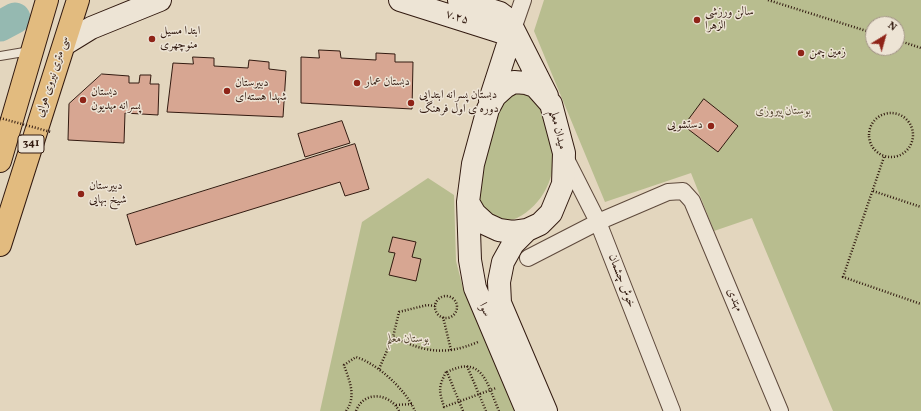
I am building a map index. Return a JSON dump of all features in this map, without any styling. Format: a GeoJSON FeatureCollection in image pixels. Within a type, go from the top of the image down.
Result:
{"type":"FeatureCollection","features":[{"type":"Feature","properties":{"kind":"main road","name":"341"},"geometry":{"type":"LineString","coordinates":[[0,161],[47,0]]}},
{"type":"Feature","properties":{"kind":"main road","name":"سی متری نیروی هوایی"},"geometry":{"type":"LineString","coordinates":[[0,245],[78,0]]}},
{"type":"Feature","properties":{"kind":"main road"},"geometry":{"type":"LineString","coordinates":[[65,44],[91,28],[160,0]]}},
{"type":"Feature","properties":{"kind":"main road","name":"۷.۲۵"},"geometry":{"type":"LineString","coordinates":[[400,0],[501,32],[513,29]]}},
{"type":"Feature","properties":{"kind":"main road"},"geometry":{"type":"LineString","coordinates":[[459,0],[500,13],[508,19],[551,104]]}},
{"type":"Feature","properties":{"kind":"main road"},"geometry":{"type":"LineString","coordinates":[[488,109],[513,29]]}},
{"type":"Feature","properties":{"kind":"main road","name":"میدان معلم"},"geometry":{"type":"LineString","coordinates":[[514,82],[526,83],[535,86],[551,104],[564,153],[563,184],[551,213],[540,224],[527,230],[513,232],[499,230],[486,224],[475,214],[468,202],[473,164],[488,109],[495,96],[505,87],[514,82]]}},
{"type":"Feature","properties":{"kind":"main road","name":"سوا"},"geometry":{"type":"LineString","coordinates":[[468,202],[470,260],[475,288],[528,411]]}},
{"type":"Feature","properties":{"kind":"main road","name":"سوا"},"geometry":{"type":"LineString","coordinates":[[527,230],[513,244],[503,262],[499,282],[500,303],[546,411]]}},
{"type":"Feature","properties":{"kind":"street"},"geometry":{"type":"LineString","coordinates":[[513,29],[523,0]]}},
{"type":"Feature","properties":{"kind":"street","name":"خوش چشمان"},"geometry":{"type":"LineString","coordinates":[[564,153],[598,222],[672,411]]}},
{"type":"Feature","properties":{"kind":"street","name":"مهتدی"},"geometry":{"type":"LineString","coordinates":[[598,222],[668,192],[683,191],[692,201],[780,411]]}},
{"type":"Feature","properties":{"kind":"street"},"geometry":{"type":"LineString","coordinates":[[528,258],[598,222]]}},
{"type":"Feature","properties":{"kind":"lane"},"geometry":{"type":"LineString","coordinates":[[0,56],[32,50]]}},
{"type":"Feature","properties":{"kind":"path"},"geometry":{"type":"LineString","coordinates":[[768,0],[865,30]]}},
{"type":"Feature","properties":{"kind":"path"},"geometry":{"type":"LineString","coordinates":[[905,43],[921,48]]}},
{"type":"Feature","properties":{"kind":"path"},"geometry":{"type":"LineString","coordinates":[[895,114],[902,116],[912,126],[913,141],[905,153],[892,158],[884,157],[873,148],[869,134],[871,127],[875,120],[881,116],[895,114]]}},
{"type":"Feature","properties":{"kind":"path"},"geometry":{"type":"LineString","coordinates":[[0,118],[52,132]]}},
{"type":"Feature","properties":{"kind":"path"},"geometry":{"type":"LineString","coordinates":[[884,157],[843,277],[921,304]]}},
{"type":"Feature","properties":{"kind":"path"},"geometry":{"type":"LineString","coordinates":[[872,191],[921,208]]}},
{"type":"Feature","properties":{"kind":"path"},"geometry":{"type":"LineString","coordinates":[[443,296],[450,296],[455,301],[457,308],[451,316],[443,317],[437,313],[435,306],[437,300],[443,296]]}},
{"type":"Feature","properties":{"kind":"path"},"geometry":{"type":"LineString","coordinates":[[379,369],[393,337],[400,312],[427,305],[435,306]]}},
{"type":"Feature","properties":{"kind":"path"},"geometry":{"type":"LineString","coordinates":[[443,317],[451,350]]}},
{"type":"Feature","properties":{"kind":"path"},"geometry":{"type":"LineString","coordinates":[[393,337],[410,345],[426,350],[441,351],[470,345],[495,335]]}},
{"type":"Feature","properties":{"kind":"path"},"geometry":{"type":"LineString","coordinates":[[346,411],[351,405],[352,389],[344,365],[356,357],[365,360],[379,369],[396,385],[412,404],[415,411]]}},
{"type":"Feature","properties":{"kind":"path"},"geometry":{"type":"LineString","coordinates":[[499,411],[490,390],[484,377],[476,368],[467,366],[455,367],[446,372],[440,385],[444,407],[459,402],[490,390],[514,380]]}},
{"type":"Feature","properties":{"kind":"path"},"geometry":{"type":"LineString","coordinates":[[467,366],[486,411]]}},
{"type":"Feature","properties":{"kind":"path"},"geometry":{"type":"LineString","coordinates":[[446,372],[463,411]]}},
{"type":"Feature","properties":{"kind":"path"},"geometry":{"type":"LineString","coordinates":[[356,411],[362,401],[369,397],[376,396],[384,397],[390,400],[396,405],[399,411]]}},
{"type":"Feature","properties":{"kind":"path"},"geometry":{"type":"LineString","coordinates":[[396,405],[412,404]]}},
{"type":"Feature","properties":{"kind":"green space","name":"بوستان پیروزی"},"geometry":{"type":"Polygon","coordinates":[[[544,0],[921,0],[921,411],[833,411],[752,218],[714,231],[691,173],[605,202],[534,31],[544,0]]]}},
{"type":"Feature","properties":{"kind":"green space"},"geometry":{"type":"Polygon","coordinates":[[[512,89],[540,97],[551,134],[554,158],[550,179],[541,197],[534,206],[526,212],[517,218],[509,220],[499,218],[484,208],[480,197],[479,178],[494,116],[499,105],[512,89]]]}},
{"type":"Feature","properties":{"kind":"green space","name":"بوستان معلم"},"geometry":{"type":"Polygon","coordinates":[[[428,178],[454,195],[456,261],[463,288],[516,411],[320,411],[362,222],[428,178]]]}},
{"type":"Feature","properties":{"kind":"building","name":"دبستان عمار"},"geometry":{"type":"Polygon","coordinates":[[[319,50],[340,51],[341,58],[376,60],[376,53],[395,54],[395,62],[413,62],[412,109],[301,103],[301,57],[319,58],[319,50]]]}},
{"type":"Feature","properties":{"kind":"building","name":"دبیرستان شهدا هسته‌ای"},"geometry":{"type":"Polygon","coordinates":[[[193,57],[214,58],[214,66],[248,68],[249,60],[269,62],[269,69],[286,71],[283,117],[167,112],[173,63],[193,64],[193,57]]]}},
{"type":"Feature","properties":{"kind":"building"},"geometry":{"type":"Polygon","coordinates":[[[102,74],[129,76],[129,83],[139,83],[140,75],[151,75],[150,84],[159,84],[158,115],[125,113],[124,143],[68,140],[69,104],[102,74]]]}},
{"type":"Feature","properties":{"kind":"building","name":"دستشویی"},"geometry":{"type":"Polygon","coordinates":[[[704,99],[738,126],[718,152],[684,126],[704,99]]]}},
{"type":"Feature","properties":{"kind":"building"},"geometry":{"type":"Polygon","coordinates":[[[342,121],[350,143],[305,157],[298,134],[342,121]]]}},
{"type":"Feature","properties":{"kind":"building"},"geometry":{"type":"Polygon","coordinates":[[[355,144],[369,189],[345,196],[340,182],[136,245],[127,215],[355,144]]]}},
{"type":"Feature","properties":{"kind":"building"},"geometry":{"type":"Polygon","coordinates":[[[393,237],[416,242],[412,257],[421,259],[416,281],[389,275],[395,253],[389,252],[393,237]]]}},
{"type":"Feature","properties":{"kind":"waterway"},"geometry":{"type":"LineString","coordinates":[[0,26],[15,18]]}},
{"type":"Feature","properties":{"kind":"place","name":"سالن ورزشی الزهرا"},"geometry":{"type":"Point","coordinates":[697,20]}},
{"type":"Feature","properties":{"kind":"place","name":"ابتدا مسیل منوچهری"},"geometry":{"type":"Point","coordinates":[152,39]}},
{"type":"Feature","properties":{"kind":"place","name":"زمین چمن"},"geometry":{"type":"Point","coordinates":[801,53]}},
{"type":"Feature","properties":{"kind":"place","name":"دبستان عمار"},"geometry":{"type":"Point","coordinates":[357,83]}},
{"type":"Feature","properties":{"kind":"place","name":"دبیرستان شهدا هسته‌ای"},"geometry":{"type":"Point","coordinates":[227,91]}},
{"type":"Feature","properties":{"kind":"place","name":"دبستان پسرانه مهدیون"},"geometry":{"type":"Point","coordinates":[83,100]}},
{"type":"Feature","properties":{"kind":"place","name":"دبستان پسرانه ابتدایی دوره ی اول فرهنگ"},"geometry":{"type":"Point","coordinates":[411,103]}},
{"type":"Feature","properties":{"kind":"place","name":"دستشویی"},"geometry":{"type":"Point","coordinates":[711,126]}},
{"type":"Feature","properties":{"kind":"place","name":"دبیرستان شیخ بهایی"},"geometry":{"type":"Point","coordinates":[81,194]}}]}
